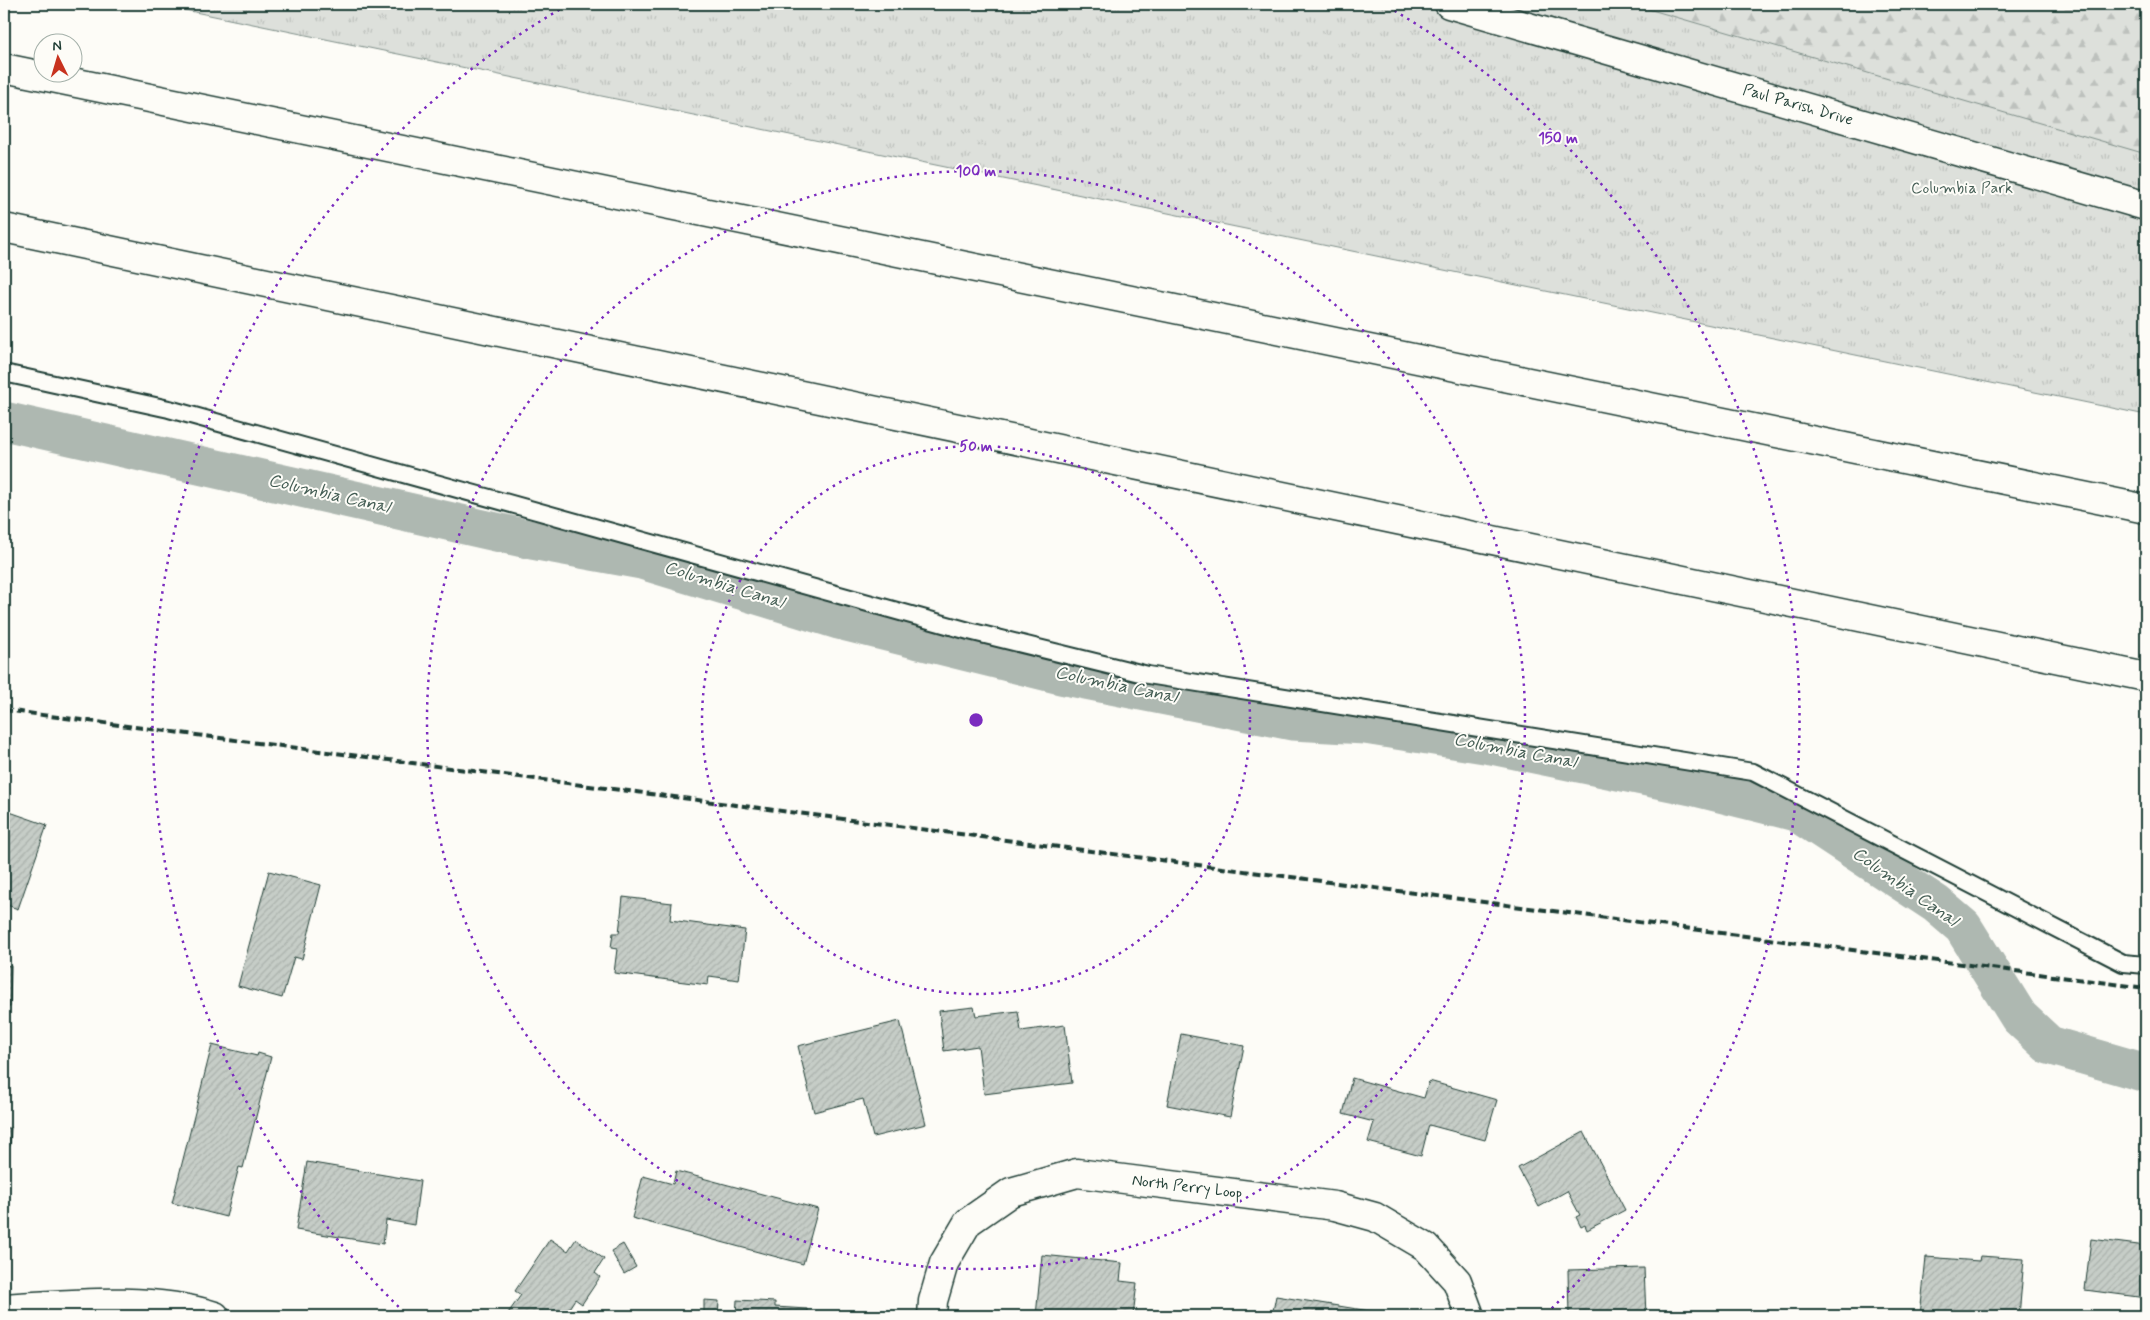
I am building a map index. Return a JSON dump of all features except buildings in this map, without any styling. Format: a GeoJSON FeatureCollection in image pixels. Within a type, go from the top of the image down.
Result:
{"type":"FeatureCollection","features":[{"type":"Feature","properties":{"kind":"main road","name":"Paul Parish Drive"},"geometry":{"type":"LineString","coordinates":[[1449,4],[2146,206]]}},
{"type":"Feature","properties":{"kind":"main road"},"geometry":{"type":"LineString","coordinates":[[4,68],[2146,509]]}},
{"type":"Feature","properties":{"kind":"main road"},"geometry":{"type":"LineString","coordinates":[[4,228],[2146,677]]}},
{"type":"Feature","properties":{"kind":"main road","name":"North Perry Loop"},"geometry":{"type":"LineString","coordinates":[[932,1316],[933,1301],[944,1263],[968,1222],[1011,1192],[1076,1173],[1335,1206],[1375,1217],[1426,1247],[1457,1281],[1470,1316]]}},
{"type":"Feature","properties":{"kind":"main road"},"geometry":{"type":"LineString","coordinates":[[4,1308],[103,1302],[192,1309],[214,1316]]}},
{"type":"Feature","properties":{"kind":"lane"},"geometry":{"type":"LineString","coordinates":[[4,372],[169,409],[969,631],[1148,675],[1753,772],[2123,963],[2146,965]]}},
{"type":"Feature","properties":{"kind":"green space","name":"Columbia Park"},"geometry":{"type":"Polygon","coordinates":[[[156,4],[2146,4],[2146,415],[156,4]]]}},
{"type":"Feature","properties":{"kind":"green space"},"geometry":{"type":"Polygon","coordinates":[[[1631,4],[2146,4],[2146,154],[1631,4]]]}},
{"type":"Feature","properties":{"kind":"waterway","name":"Columbia Canal"},"geometry":{"type":"LineString","coordinates":[[4,421],[532,540],[642,560],[839,620],[1061,675],[1293,721],[1365,725],[1491,745],[1696,787],[1796,812],[1936,904],[1963,927],[2019,1017],[2049,1045],[2146,1073]]}},
{"type":"Feature","properties":{"kind":"railway"},"geometry":{"type":"LineString","coordinates":[[4,710],[2146,988]]}}]}
